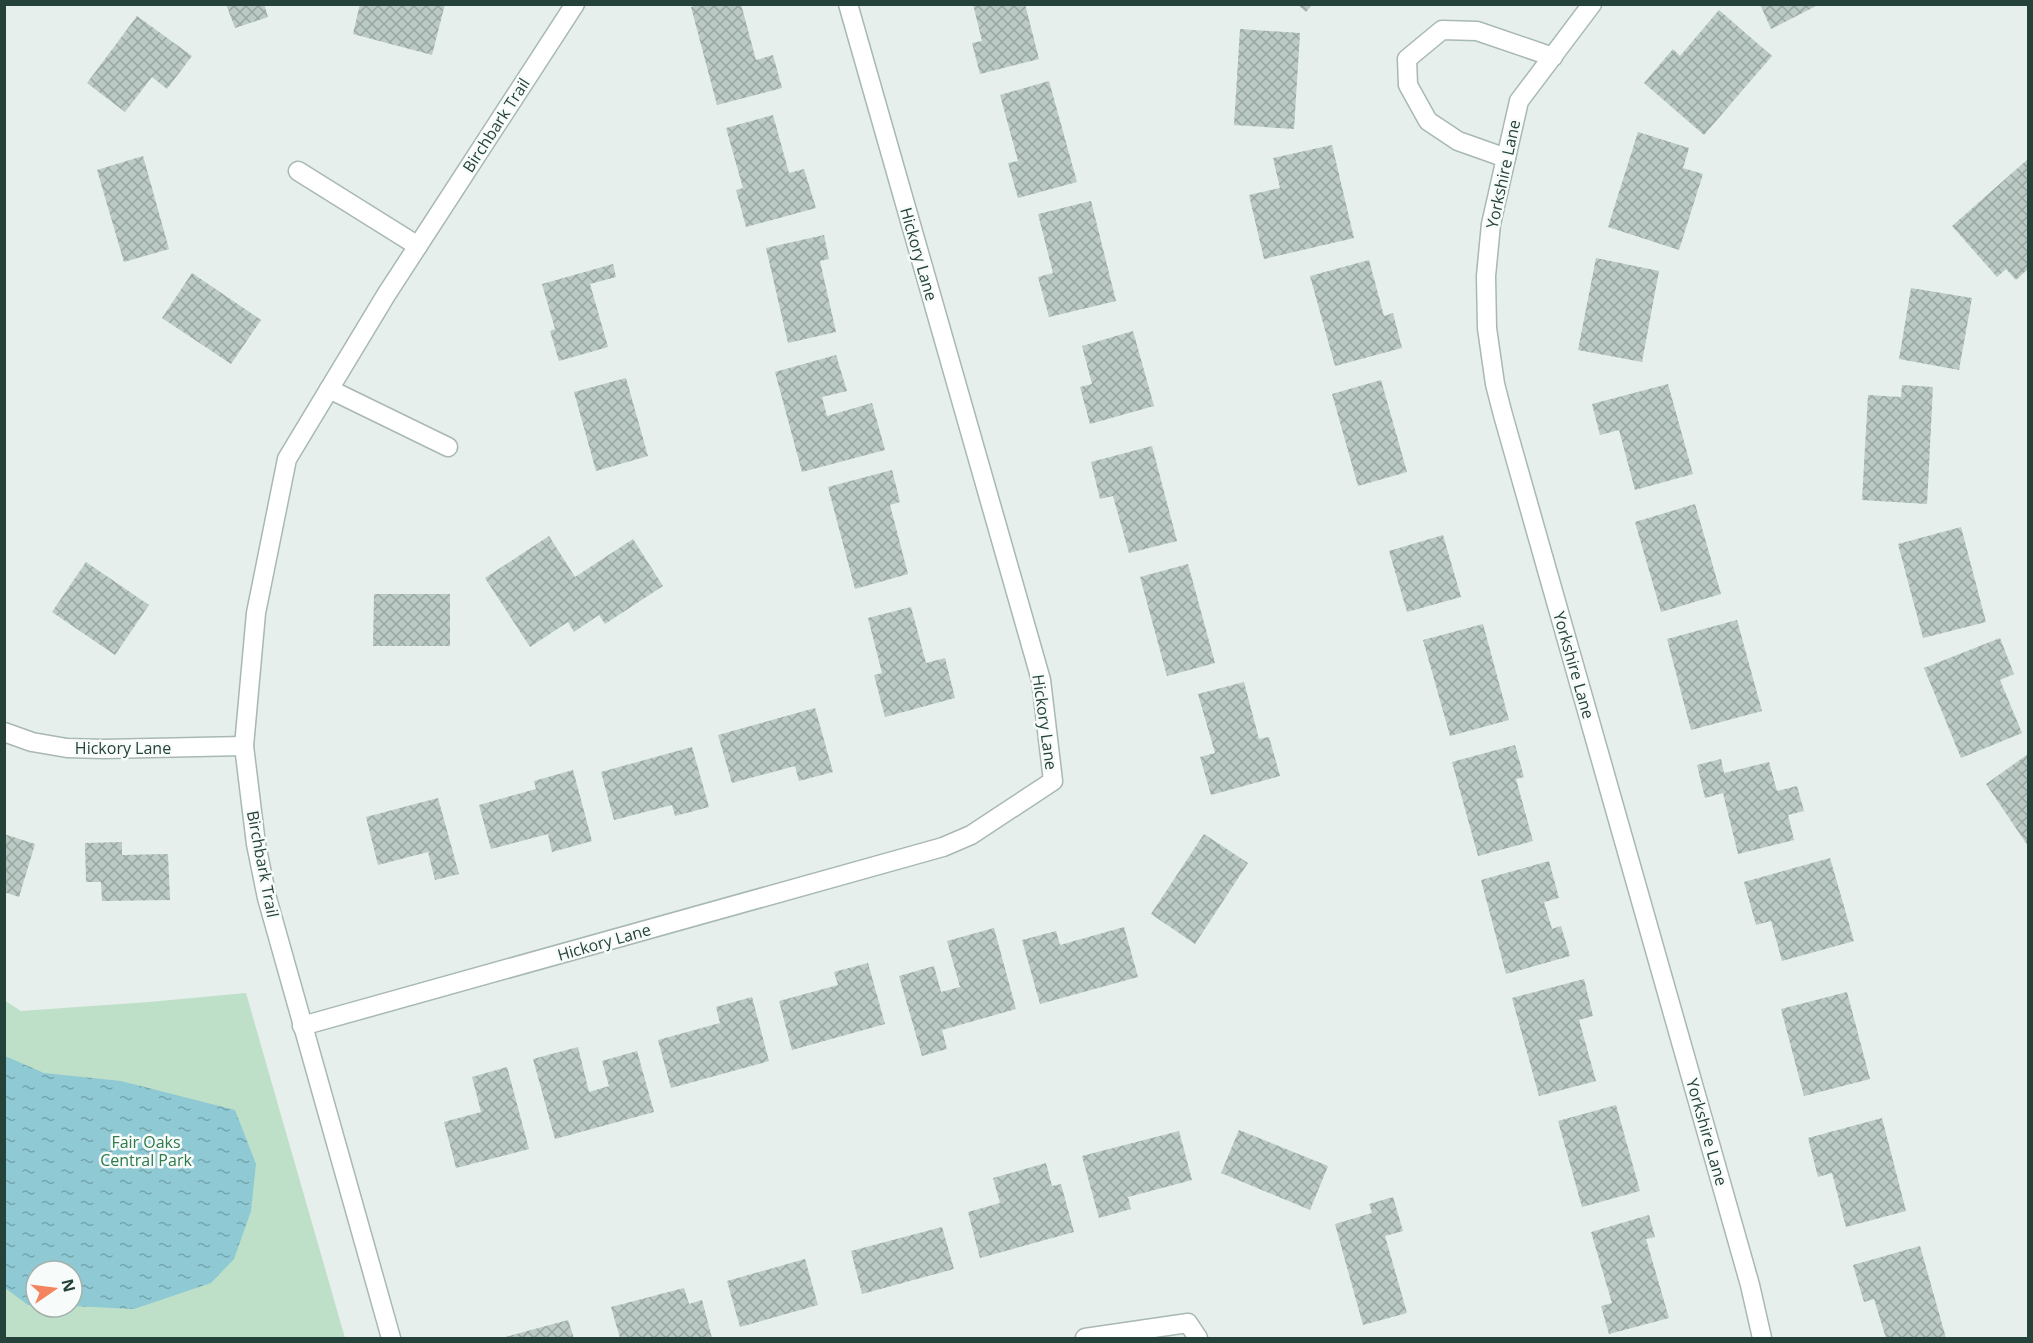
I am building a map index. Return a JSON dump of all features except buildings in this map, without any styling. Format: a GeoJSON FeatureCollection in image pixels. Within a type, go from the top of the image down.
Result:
{"type":"FeatureCollection","features":[{"type":"Feature","properties":{"kind":"street","name":"Birchbark Trail"},"geometry":{"type":"LineString","coordinates":[[391,1338],[267,898],[256,844],[244,746],[256,613],[287,459],[417,246],[575,4]]}},
{"type":"Feature","properties":{"kind":"street","name":"Hickory Lane"},"geometry":{"type":"LineString","coordinates":[[302,1026],[943,847],[971,836],[1053,781],[1041,680],[848,4]]}},
{"type":"Feature","properties":{"kind":"street","name":"Yorkshire Lane"},"geometry":{"type":"LineString","coordinates":[[1592,4],[1519,101],[1491,224],[1486,276],[1487,328],[1503,415],[1747,1273],[1762,1338]]}},
{"type":"Feature","properties":{"kind":"street"},"geometry":{"type":"LineString","coordinates":[[1506,158],[1458,141],[1428,121],[1408,85],[1407,59],[1442,30],[1477,31],[1553,57]]}},
{"type":"Feature","properties":{"kind":"street"},"geometry":{"type":"LineString","coordinates":[[298,171],[417,246]]}},
{"type":"Feature","properties":{"kind":"street"},"geometry":{"type":"LineString","coordinates":[[329,389],[448,447]]}},
{"type":"Feature","properties":{"kind":"street","name":"Hickory Lane"},"geometry":{"type":"LineString","coordinates":[[4,732],[32,742],[67,748],[244,746]]}},
{"type":"Feature","properties":{"kind":"street"},"geometry":{"type":"LineString","coordinates":[[1085,1338],[1188,1323],[1198,1338]]}},
{"type":"Feature","properties":{"kind":"green space","name":"Fair Oaks Central Park"},"geometry":{"type":"Polygon","coordinates":[[[246,993],[345,1338],[5,1338],[4,1000],[21,1011],[246,993]]]}},
{"type":"Feature","properties":{"kind":"water"},"geometry":{"type":"Polygon","coordinates":[[[5,1056],[44,1073],[121,1081],[235,1110],[256,1164],[251,1211],[234,1259],[211,1283],[134,1309],[84,1307],[84,1259],[24,1259],[24,1302],[5,1288],[5,1056]]]}}]}
